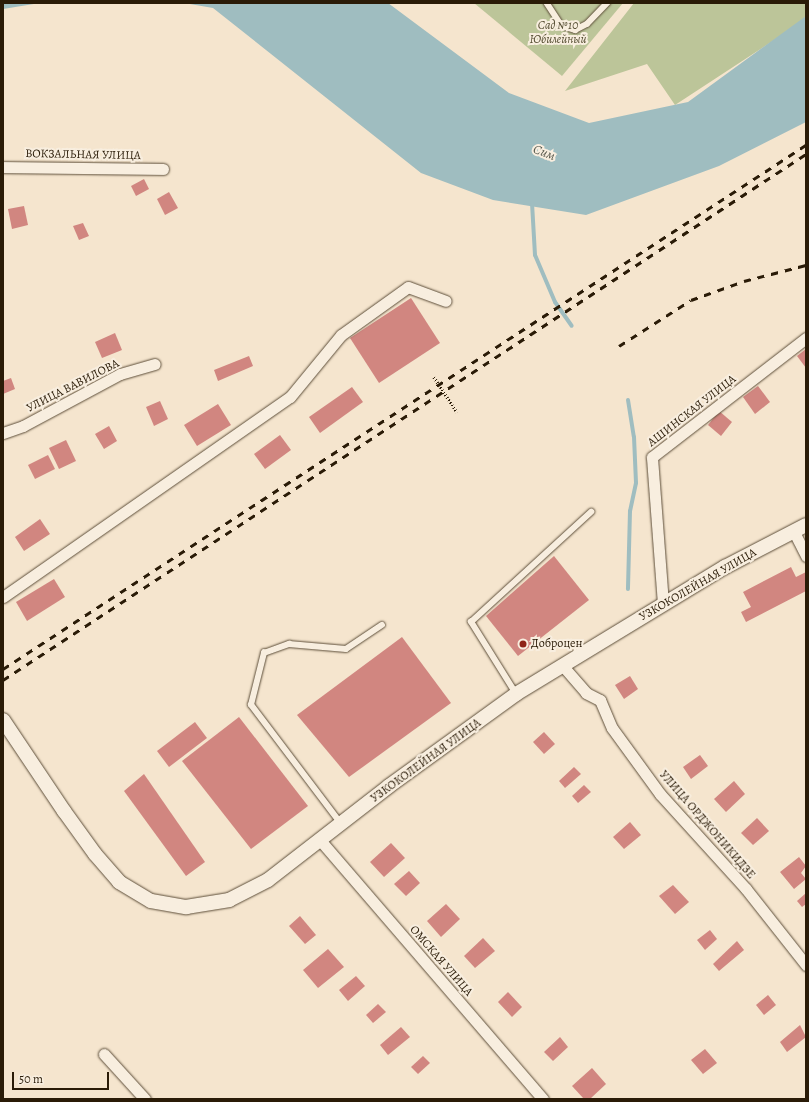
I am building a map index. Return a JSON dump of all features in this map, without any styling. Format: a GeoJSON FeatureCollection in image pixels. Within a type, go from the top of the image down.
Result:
{"type":"FeatureCollection","features":[{"type":"Feature","properties":{"kind":"street","name":"ВОКЗАЛЬНАЯ УЛИЦА"},"geometry":{"type":"LineString","coordinates":[[3,167],[163,169]]}},
{"type":"Feature","properties":{"kind":"street"},"geometry":{"type":"LineString","coordinates":[[3,597],[290,397],[341,335],[408,287],[446,301]]}},
{"type":"Feature","properties":{"kind":"street","name":"АШИНСКАЯ УЛИЦА"},"geometry":{"type":"LineString","coordinates":[[663,604],[652,457],[806,338]]}},
{"type":"Feature","properties":{"kind":"street","name":"УЛИЦА ВАВИЛОВА"},"geometry":{"type":"LineString","coordinates":[[3,433],[23,426],[120,374],[155,364]]}},
{"type":"Feature","properties":{"kind":"street"},"geometry":{"type":"LineString","coordinates":[[800,528],[806,556]]}},
{"type":"Feature","properties":{"kind":"street","name":"УЗКОКОЛЕЙНАЯ УЛИЦА"},"geometry":{"type":"LineString","coordinates":[[3,720],[64,811],[119,882],[151,901],[186,906],[229,900],[268,880],[389,786],[516,694],[725,567],[800,528]]}},
{"type":"Feature","properties":{"kind":"street","name":"УЛИЦА ОРДЖОНИКИДЗЕ"},"geometry":{"type":"LineString","coordinates":[[562,665],[586,693],[600,700],[612,728],[660,794],[746,889],[806,965]]}},
{"type":"Feature","properties":{"kind":"street","name":"ОМСКАЯ УЛИЦА"},"geometry":{"type":"LineString","coordinates":[[320,840],[543,1099]]}},
{"type":"Feature","properties":{"kind":"street"},"geometry":{"type":"LineString","coordinates":[[104,1054],[145,1099]]}},
{"type":"Feature","properties":{"kind":"lane"},"geometry":{"type":"LineString","coordinates":[[547,3],[562,26],[575,30],[587,24],[607,3]]}},
{"type":"Feature","properties":{"kind":"lane"},"geometry":{"type":"LineString","coordinates":[[516,694],[471,622],[591,512]]}},
{"type":"Feature","properties":{"kind":"lane"},"geometry":{"type":"LineString","coordinates":[[341,824],[251,705],[264,653],[289,644],[346,649],[382,625]]}},
{"type":"Feature","properties":{"kind":"path"},"geometry":{"type":"LineString","coordinates":[[434,377],[457,412]]}},
{"type":"Feature","properties":{"kind":"green space","name":"Сад №10 Юбилейный"},"geometry":{"type":"Polygon","coordinates":[[[474,3],[623,3],[562,76],[474,3]]]}},
{"type":"Feature","properties":{"kind":"green space"},"geometry":{"type":"Polygon","coordinates":[[[634,3],[806,3],[806,16],[797,25],[675,105],[647,64],[565,91],[634,3]]]}},
{"type":"Feature","properties":{"kind":"water"},"geometry":{"type":"Polygon","coordinates":[[[3,3],[40,3],[3,9],[3,3]]]}},
{"type":"Feature","properties":{"kind":"water","name":"Сим"},"geometry":{"type":"Polygon","coordinates":[[[184,3],[388,3],[509,93],[589,123],[688,102],[806,16],[806,122],[719,166],[586,215],[493,200],[421,173],[213,8],[184,3]]]}},
{"type":"Feature","properties":{"kind":"building"},"geometry":{"type":"Polygon","coordinates":[[[144,179],[149,189],[136,196],[131,186],[144,179]]]}},
{"type":"Feature","properties":{"kind":"building"},"geometry":{"type":"Polygon","coordinates":[[[169,192],[178,208],[165,215],[157,199],[169,192]]]}},
{"type":"Feature","properties":{"kind":"building"},"geometry":{"type":"Polygon","coordinates":[[[24,206],[28,225],[12,229],[8,209],[24,206]]]}},
{"type":"Feature","properties":{"kind":"building"},"geometry":{"type":"Polygon","coordinates":[[[83,223],[89,236],[79,240],[73,226],[83,223]]]}},
{"type":"Feature","properties":{"kind":"building"},"geometry":{"type":"Polygon","coordinates":[[[411,298],[440,343],[379,383],[350,338],[411,298]]]}},
{"type":"Feature","properties":{"kind":"building"},"geometry":{"type":"Polygon","coordinates":[[[115,333],[122,350],[102,358],[95,342],[115,333]]]}},
{"type":"Feature","properties":{"kind":"building"},"geometry":{"type":"Polygon","coordinates":[[[806,349],[806,368],[797,356],[806,349]]]}},
{"type":"Feature","properties":{"kind":"building"},"geometry":{"type":"Polygon","coordinates":[[[249,356],[253,366],[218,381],[214,370],[249,356]]]}},
{"type":"Feature","properties":{"kind":"building"},"geometry":{"type":"Polygon","coordinates":[[[11,378],[15,389],[3,394],[3,381],[11,378]]]}},
{"type":"Feature","properties":{"kind":"building"},"geometry":{"type":"Polygon","coordinates":[[[758,386],[770,402],[755,414],[743,397],[758,386]]]}},
{"type":"Feature","properties":{"kind":"building"},"geometry":{"type":"Polygon","coordinates":[[[352,387],[363,402],[320,433],[309,417],[352,387]]]}},
{"type":"Feature","properties":{"kind":"building"},"geometry":{"type":"Polygon","coordinates":[[[160,401],[168,419],[154,426],[146,407],[160,401]]]}},
{"type":"Feature","properties":{"kind":"building"},"geometry":{"type":"Polygon","coordinates":[[[218,404],[231,425],[197,446],[184,425],[218,404]]]}},
{"type":"Feature","properties":{"kind":"building"},"geometry":{"type":"Polygon","coordinates":[[[719,411],[732,422],[721,436],[708,425],[719,411]]]}},
{"type":"Feature","properties":{"kind":"building"},"geometry":{"type":"Polygon","coordinates":[[[109,426],[117,441],[104,449],[95,434],[109,426]]]}},
{"type":"Feature","properties":{"kind":"building"},"geometry":{"type":"Polygon","coordinates":[[[280,435],[291,450],[265,469],[254,454],[280,435]]]}},
{"type":"Feature","properties":{"kind":"building"},"geometry":{"type":"Polygon","coordinates":[[[66,440],[76,461],[59,469],[49,448],[66,440]]]}},
{"type":"Feature","properties":{"kind":"building"},"geometry":{"type":"Polygon","coordinates":[[[48,455],[55,469],[35,479],[28,465],[48,455]]]}},
{"type":"Feature","properties":{"kind":"building"},"geometry":{"type":"Polygon","coordinates":[[[40,519],[50,534],[24,551],[15,537],[40,519]]]}},
{"type":"Feature","properties":{"kind":"building"},"geometry":{"type":"Polygon","coordinates":[[[554,556],[589,600],[518,656],[486,616],[554,556]]]}},
{"type":"Feature","properties":{"kind":"building"},"geometry":{"type":"Polygon","coordinates":[[[791,567],[796,577],[806,572],[806,591],[746,622],[741,612],[751,607],[743,592],[791,567]]]}},
{"type":"Feature","properties":{"kind":"building"},"geometry":{"type":"Polygon","coordinates":[[[54,579],[65,597],[27,621],[16,602],[54,579]]]}},
{"type":"Feature","properties":{"kind":"building"},"geometry":{"type":"Polygon","coordinates":[[[402,637],[451,703],[349,777],[297,715],[402,637]]]}},
{"type":"Feature","properties":{"kind":"building"},"geometry":{"type":"Polygon","coordinates":[[[630,676],[638,689],[624,699],[615,685],[630,676]]]}},
{"type":"Feature","properties":{"kind":"building"},"geometry":{"type":"Polygon","coordinates":[[[239,717],[308,806],[251,849],[182,761],[239,717]]]}},
{"type":"Feature","properties":{"kind":"building"},"geometry":{"type":"Polygon","coordinates":[[[195,722],[207,738],[169,767],[157,751],[195,722]]]}},
{"type":"Feature","properties":{"kind":"building"},"geometry":{"type":"Polygon","coordinates":[[[544,732],[555,744],[544,754],[533,742],[544,732]]]}},
{"type":"Feature","properties":{"kind":"building"},"geometry":{"type":"Polygon","coordinates":[[[700,755],[708,766],[691,779],[683,767],[700,755]]]}},
{"type":"Feature","properties":{"kind":"building"},"geometry":{"type":"Polygon","coordinates":[[[574,767],[581,774],[565,788],[559,781],[574,767]]]}},
{"type":"Feature","properties":{"kind":"building"},"geometry":{"type":"Polygon","coordinates":[[[144,774],[205,862],[186,876],[124,791],[144,774]]]}},
{"type":"Feature","properties":{"kind":"building"},"geometry":{"type":"Polygon","coordinates":[[[734,781],[745,794],[726,812],[714,799],[734,781]]]}},
{"type":"Feature","properties":{"kind":"building"},"geometry":{"type":"Polygon","coordinates":[[[584,785],[591,792],[578,803],[572,796],[584,785]]]}},
{"type":"Feature","properties":{"kind":"building"},"geometry":{"type":"Polygon","coordinates":[[[757,818],[769,831],[753,845],[741,833],[757,818]]]}},
{"type":"Feature","properties":{"kind":"building"},"geometry":{"type":"Polygon","coordinates":[[[630,822],[641,835],[624,849],[613,837],[630,822]]]}},
{"type":"Feature","properties":{"kind":"building"},"geometry":{"type":"Polygon","coordinates":[[[391,843],[405,858],[384,877],[370,862],[391,843]]]}},
{"type":"Feature","properties":{"kind":"building"},"geometry":{"type":"Polygon","coordinates":[[[799,857],[806,866],[801,873],[806,879],[794,889],[780,872],[799,857]]]}},
{"type":"Feature","properties":{"kind":"building"},"geometry":{"type":"Polygon","coordinates":[[[409,871],[420,883],[406,896],[394,884],[409,871]]]}},
{"type":"Feature","properties":{"kind":"building"},"geometry":{"type":"Polygon","coordinates":[[[673,885],[689,902],[675,914],[659,896],[673,885]]]}},
{"type":"Feature","properties":{"kind":"building"},"geometry":{"type":"Polygon","coordinates":[[[806,893],[806,904],[802,907],[797,901],[806,893]]]}},
{"type":"Feature","properties":{"kind":"building"},"geometry":{"type":"Polygon","coordinates":[[[446,904],[460,919],[441,937],[427,921],[446,904]]]}},
{"type":"Feature","properties":{"kind":"building"},"geometry":{"type":"Polygon","coordinates":[[[300,916],[316,935],[305,944],[289,926],[300,916]]]}},
{"type":"Feature","properties":{"kind":"building"},"geometry":{"type":"Polygon","coordinates":[[[710,930],[717,939],[705,950],[697,940],[710,930]]]}},
{"type":"Feature","properties":{"kind":"building"},"geometry":{"type":"Polygon","coordinates":[[[483,938],[495,951],[475,968],[464,956],[483,938]]]}},
{"type":"Feature","properties":{"kind":"building"},"geometry":{"type":"Polygon","coordinates":[[[737,941],[744,950],[719,971],[713,964],[737,941]]]}},
{"type":"Feature","properties":{"kind":"building"},"geometry":{"type":"Polygon","coordinates":[[[328,949],[344,967],[318,988],[303,970],[328,949]]]}},
{"type":"Feature","properties":{"kind":"building"},"geometry":{"type":"Polygon","coordinates":[[[356,976],[365,986],[348,1001],[339,990],[356,976]]]}},
{"type":"Feature","properties":{"kind":"building"},"geometry":{"type":"Polygon","coordinates":[[[508,992],[522,1007],[512,1017],[498,1002],[508,992]]]}},
{"type":"Feature","properties":{"kind":"building"},"geometry":{"type":"Polygon","coordinates":[[[768,995],[776,1005],[764,1015],[756,1005],[768,995]]]}},
{"type":"Feature","properties":{"kind":"building"},"geometry":{"type":"Polygon","coordinates":[[[378,1004],[386,1012],[373,1023],[366,1015],[378,1004]]]}},
{"type":"Feature","properties":{"kind":"building"},"geometry":{"type":"Polygon","coordinates":[[[800,1025],[806,1037],[787,1052],[780,1042],[800,1025]]]}},
{"type":"Feature","properties":{"kind":"building"},"geometry":{"type":"Polygon","coordinates":[[[401,1027],[410,1037],[388,1055],[380,1045],[401,1027]]]}},
{"type":"Feature","properties":{"kind":"building"},"geometry":{"type":"Polygon","coordinates":[[[560,1037],[568,1047],[553,1061],[544,1052],[560,1037]]]}},
{"type":"Feature","properties":{"kind":"building"},"geometry":{"type":"Polygon","coordinates":[[[705,1049],[717,1063],[703,1074],[691,1060],[705,1049]]]}},
{"type":"Feature","properties":{"kind":"building"},"geometry":{"type":"Polygon","coordinates":[[[423,1056],[430,1063],[418,1074],[411,1067],[423,1056]]]}},
{"type":"Feature","properties":{"kind":"building"},"geometry":{"type":"Polygon","coordinates":[[[592,1068],[606,1084],[590,1099],[584,1099],[572,1086],[592,1068]]]}},
{"type":"Feature","properties":{"kind":"waterway"},"geometry":{"type":"LineString","coordinates":[[532,203],[535,255],[555,302],[572,326]]}},
{"type":"Feature","properties":{"kind":"waterway"},"geometry":{"type":"LineString","coordinates":[[628,400],[634,437],[636,483],[630,511],[628,589]]}},
{"type":"Feature","properties":{"kind":"railway"},"geometry":{"type":"LineString","coordinates":[[3,669],[806,145]]}},
{"type":"Feature","properties":{"kind":"railway"},"geometry":{"type":"LineString","coordinates":[[3,680],[806,154]]}},
{"type":"Feature","properties":{"kind":"railway"},"geometry":{"type":"LineString","coordinates":[[619,346],[691,300],[744,281],[806,265]]}},
{"type":"Feature","properties":{"kind":"place","name":"Доброцен"},"geometry":{"type":"Point","coordinates":[523,644]}}]}
